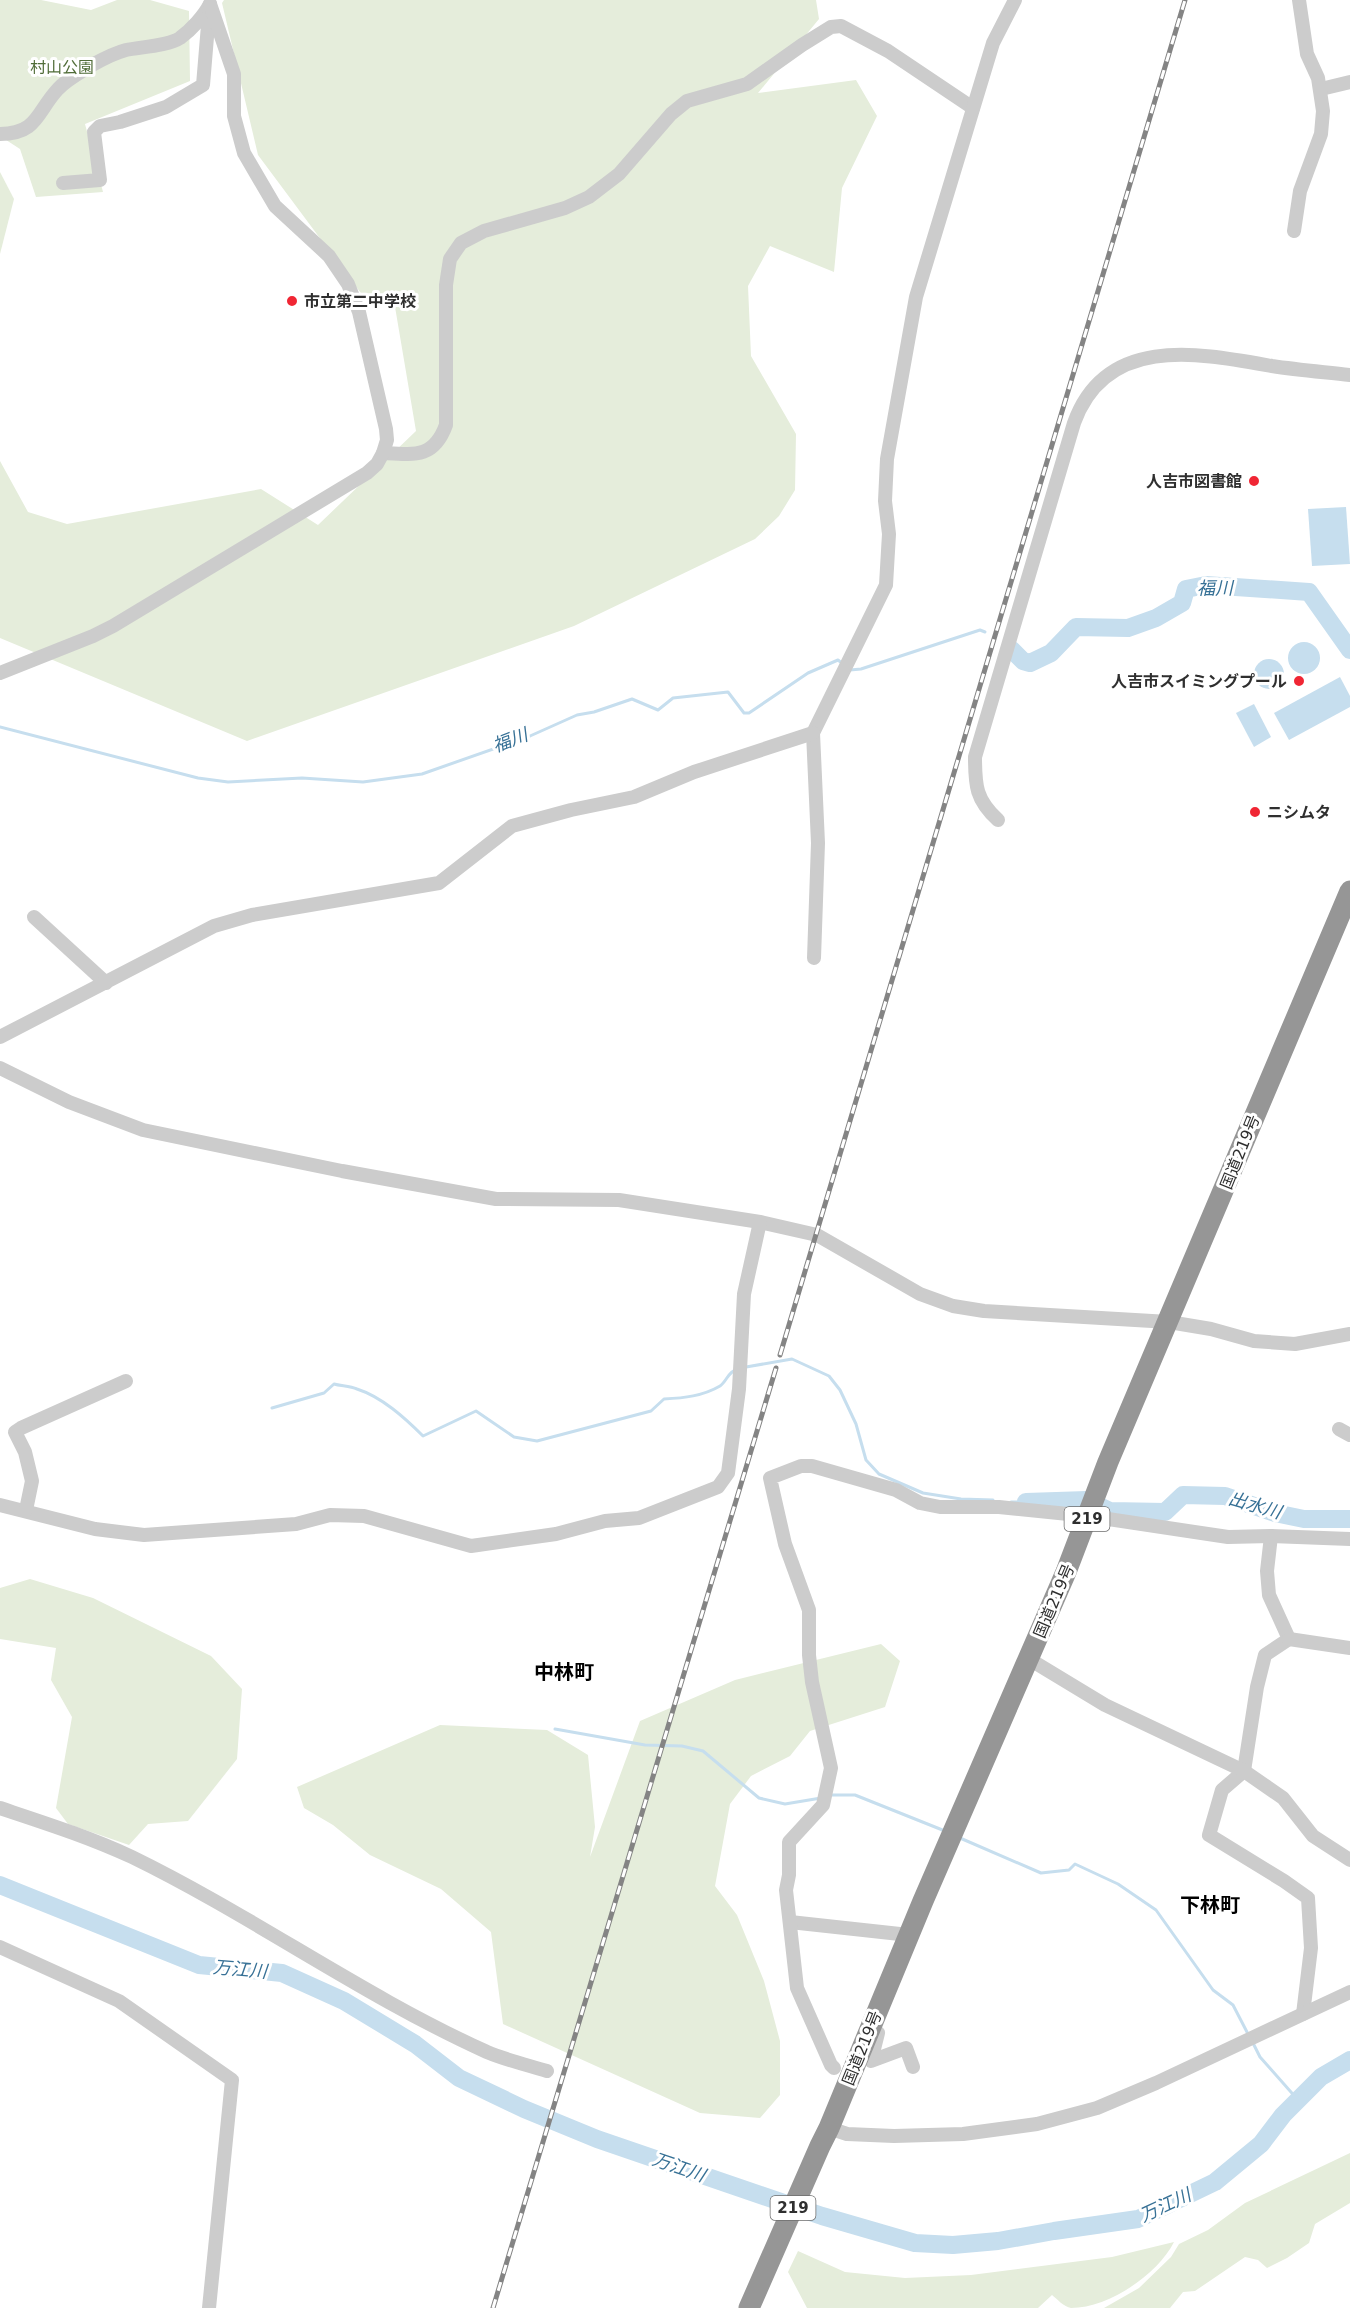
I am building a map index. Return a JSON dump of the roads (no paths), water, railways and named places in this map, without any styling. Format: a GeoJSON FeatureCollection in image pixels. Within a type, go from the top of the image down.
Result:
{"type":"FeatureCollection","features":[{"type":"Feature","properties":{"kind":"highway","name":"国道219号"},"geometry":{"type":"LineString","coordinates":[[749,2308],[1029,1659],[1108,1462],[1350,891]]}},
{"type":"Feature","properties":{"kind":"street"},"geometry":{"type":"LineString","coordinates":[[814,958],[818,843],[813,733],[886,585],[889,534],[885,501],[887,459],[916,297],[993,43],[1015,0]]}},
{"type":"Feature","properties":{"kind":"street"},"geometry":{"type":"LineString","coordinates":[[1294,231],[1300,191],[1321,134],[1321,89],[1307,54],[1299,0]]}},
{"type":"Feature","properties":{"kind":"street"},"geometry":{"type":"LineString","coordinates":[[0,134],[10,134],[29,127],[58,90],[102,59],[125,50],[178,40],[205,12],[210,2]]}},
{"type":"Feature","properties":{"kind":"street"},"geometry":{"type":"LineString","coordinates":[[63,183],[100,180],[94,132],[100,126],[166,107],[203,85],[210,2]]}},
{"type":"Feature","properties":{"kind":"street"},"geometry":{"type":"LineString","coordinates":[[0,673],[113,626],[367,473],[377,464],[383,453],[387,440],[386,429],[353,295],[329,256],[275,206],[244,153],[234,116],[234,74],[210,2]]}},
{"type":"Feature","properties":{"kind":"street"},"geometry":{"type":"LineString","coordinates":[[383,453],[422,454],[435,446],[442,437],[446,425],[447,270],[455,250],[461,243],[484,231],[565,208],[589,197],[619,174],[671,114],[687,100],[747,84],[808,41],[831,27],[841,26],[888,51],[973,108]]}},
{"type":"Feature","properties":{"kind":"street"},"geometry":{"type":"LineString","coordinates":[[1321,89],[1350,82]]}},
{"type":"Feature","properties":{"kind":"street"},"geometry":{"type":"LineString","coordinates":[[999,820],[986,808],[975,783],[975,757],[1074,423],[1079,409],[1097,383],[1135,360],[1167,354],[1250,361],[1350,375]]}},
{"type":"Feature","properties":{"kind":"street"},"geometry":{"type":"LineString","coordinates":[[0,1037],[214,926],[252,915],[439,883],[512,826],[571,810],[634,797],[694,772],[813,733]]}},
{"type":"Feature","properties":{"kind":"street"},"geometry":{"type":"LineString","coordinates":[[34,917],[106,983]]}},
{"type":"Feature","properties":{"kind":"street"},"geometry":{"type":"LineString","coordinates":[[0,1068],[69,1102],[143,1130],[331,1169],[496,1199],[618,1200],[760,1222],[817,1235],[920,1294],[953,1306],[984,1311],[1169,1322],[1211,1329],[1254,1341],[1295,1344],[1350,1335]]}},
{"type":"Feature","properties":{"kind":"street"},"geometry":{"type":"LineString","coordinates":[[0,1505],[95,1530],[144,1535],[296,1524],[330,1515],[364,1516],[471,1546],[556,1534],[605,1521],[639,1518],[718,1487],[729,1473],[739,1389],[744,1294],[760,1222]]}},
{"type":"Feature","properties":{"kind":"street"},"geometry":{"type":"LineString","coordinates":[[26,1510],[32,1480],[25,1452],[15,1432],[126,1381]]}},
{"type":"Feature","properties":{"kind":"street"},"geometry":{"type":"LineString","coordinates":[[834,2068],[797,1988],[786,1890],[789,1875],[789,1842],[823,1804],[831,1768],[812,1682],[809,1655],[809,1610],[785,1544],[770,1478],[801,1466],[812,1466],[896,1490],[920,1503],[940,1507],[999,1507],[1088,1516],[1228,1537],[1350,1539]]}},
{"type":"Feature","properties":{"kind":"street"},"geometry":{"type":"LineString","coordinates":[[1271,1536],[1267,1571],[1269,1595],[1289,1639]]}},
{"type":"Feature","properties":{"kind":"street"},"geometry":{"type":"LineString","coordinates":[[1303,2014],[1311,1948],[1308,1898],[1209,1835],[1222,1790],[1244,1771],[1257,1687],[1265,1655],[1289,1639],[1350,1648]]}},
{"type":"Feature","properties":{"kind":"street"},"geometry":{"type":"LineString","coordinates":[[1029,1659],[1105,1705],[1244,1771],[1283,1798],[1313,1836],[1350,1860]]}},
{"type":"Feature","properties":{"kind":"street"},"geometry":{"type":"LineString","coordinates":[[0,1808],[76,1833],[133,1858],[246,1919],[369,1991],[488,2053],[547,2071]]}},
{"type":"Feature","properties":{"kind":"street"},"geometry":{"type":"LineString","coordinates":[[790,1922],[909,1935]]}},
{"type":"Feature","properties":{"kind":"street"},"geometry":{"type":"LineString","coordinates":[[0,1947],[119,2001],[232,2080],[209,2308]]}},
{"type":"Feature","properties":{"kind":"street"},"geometry":{"type":"LineString","coordinates":[[824,2137],[847,2134],[894,2136],[963,2134],[1037,2124],[1097,2108],[1350,1992]]}},
{"type":"Feature","properties":{"kind":"street"},"geometry":{"type":"LineString","coordinates":[[870,2028],[878,2033],[871,2061],[906,2048],[913,2067]]}},
{"type":"Feature","properties":{"kind":"water"},"geometry":{"type":"Polygon","coordinates":[[[1346,507],[1350,564],[1312,566],[1308,509],[1346,507]]]}},
{"type":"Feature","properties":{"kind":"water"},"geometry":{"type":"Polygon","coordinates":[[[1304,642],[1315,647],[1320,658],[1315,669],[1304,674],[1293,669],[1288,658],[1293,647],[1304,642]]]}},
{"type":"Feature","properties":{"kind":"water"},"geometry":{"type":"Polygon","coordinates":[[[1269,659],[1280,663],[1284,674],[1280,685],[1269,689],[1258,685],[1254,674],[1258,663],[1269,659]]]}},
{"type":"Feature","properties":{"kind":"water"},"geometry":{"type":"Polygon","coordinates":[[[1340,677],[1350,696],[1350,707],[1289,740],[1274,713],[1340,677]]]}},
{"type":"Feature","properties":{"kind":"water"},"geometry":{"type":"Polygon","coordinates":[[[1254,704],[1271,737],[1254,747],[1236,713],[1254,704]]]}},
{"type":"Feature","properties":{"kind":"waterway","name":"福川"},"geometry":{"type":"LineString","coordinates":[[1012,650],[1023,661],[1030,663],[1051,653],[1076,627],[1128,628],[1156,618],[1182,603],[1186,589],[1206,585],[1309,592],[1350,650]]}},
{"type":"Feature","properties":{"kind":"waterway","name":"福川"},"geometry":{"type":"LineString","coordinates":[[850,670],[861,669],[980,630],[985,632]]}},
{"type":"Feature","properties":{"kind":"waterway","name":"福川"},"geometry":{"type":"LineString","coordinates":[[0,727],[198,778],[228,782],[302,778],[363,782],[422,774],[530,736],[577,715],[594,712],[632,699],[658,710],[673,698],[728,692],[744,713],[749,713],[808,673],[838,660],[843,664]]}},
{"type":"Feature","properties":{"kind":"waterway"},"geometry":{"type":"LineString","coordinates":[[746,1367],[792,1359],[829,1376],[840,1390],[856,1424],[866,1460],[879,1474],[923,1493],[961,1499],[993,1500]]}},
{"type":"Feature","properties":{"kind":"waterway"},"geometry":{"type":"LineString","coordinates":[[272,1408],[324,1393],[334,1384],[354,1388],[375,1397],[401,1415],[423,1436],[476,1411],[514,1437],[537,1441],[651,1411],[664,1399],[707,1392],[720,1386],[736,1370]]}},
{"type":"Feature","properties":{"kind":"waterway","name":"出水川"},"geometry":{"type":"LineString","coordinates":[[1026,1502],[1087,1500],[1110,1511],[1165,1512],[1183,1495],[1225,1496],[1275,1513],[1304,1519],[1350,1519]]}},
{"type":"Feature","properties":{"kind":"waterway"},"geometry":{"type":"LineString","coordinates":[[1011,1502],[1026,1502]]}},
{"type":"Feature","properties":{"kind":"waterway"},"geometry":{"type":"LineString","coordinates":[[555,1729],[645,1745],[682,1746],[703,1751],[759,1798],[785,1804],[821,1798]]}},
{"type":"Feature","properties":{"kind":"waterway"},"geometry":{"type":"LineString","coordinates":[[830,1795],[855,1795],[945,1831]]}},
{"type":"Feature","properties":{"kind":"waterway"},"geometry":{"type":"LineString","coordinates":[[960,1838],[1041,1873],[1069,1870],[1075,1864],[1118,1884],[1156,1910],[1213,1990],[1233,2005],[1248,2034]]}},
{"type":"Feature","properties":{"kind":"waterway","name":"万江川"},"geometry":{"type":"LineString","coordinates":[[0,1885],[199,1965],[282,1973],[344,2001],[415,2044],[459,2078],[524,2109],[597,2139],[822,2216],[915,2243],[953,2245],[998,2241],[1138,2219],[1215,2182],[1261,2144],[1283,2115],[1321,2077],[1350,2060]]}},
{"type":"Feature","properties":{"kind":"waterway"},"geometry":{"type":"LineString","coordinates":[[1253,2043],[1260,2057],[1298,2100]]}},
{"type":"Feature","properties":{"kind":"railway"},"geometry":{"type":"LineString","coordinates":[[780,1355],[1185,0]]}},
{"type":"Feature","properties":{"kind":"railway"},"geometry":{"type":"LineString","coordinates":[[493,2308],[776,1368]]}},
{"type":"Feature","properties":{"kind":"place","name":"市立第二中学校"},"geometry":{"type":"Point","coordinates":[292,301]}},
{"type":"Feature","properties":{"kind":"place","name":"人吉市図書館"},"geometry":{"type":"Point","coordinates":[1254,481]}},
{"type":"Feature","properties":{"kind":"place","name":"人吉市スイミングプール"},"geometry":{"type":"Point","coordinates":[1299,681]}},
{"type":"Feature","properties":{"kind":"place","name":"ニシムタ"},"geometry":{"type":"Point","coordinates":[1255,812]}},
{"type":"Feature","properties":{"kind":"district","name":"中林町"},"geometry":{"type":"Point","coordinates":[564,1672]}},
{"type":"Feature","properties":{"kind":"district","name":"下林町"},"geometry":{"type":"Point","coordinates":[1210,1905]}},
{"type":"Feature","properties":{"kind":"park label","name":"村山公園"},"geometry":{"type":"Point","coordinates":[62,67]}}]}
